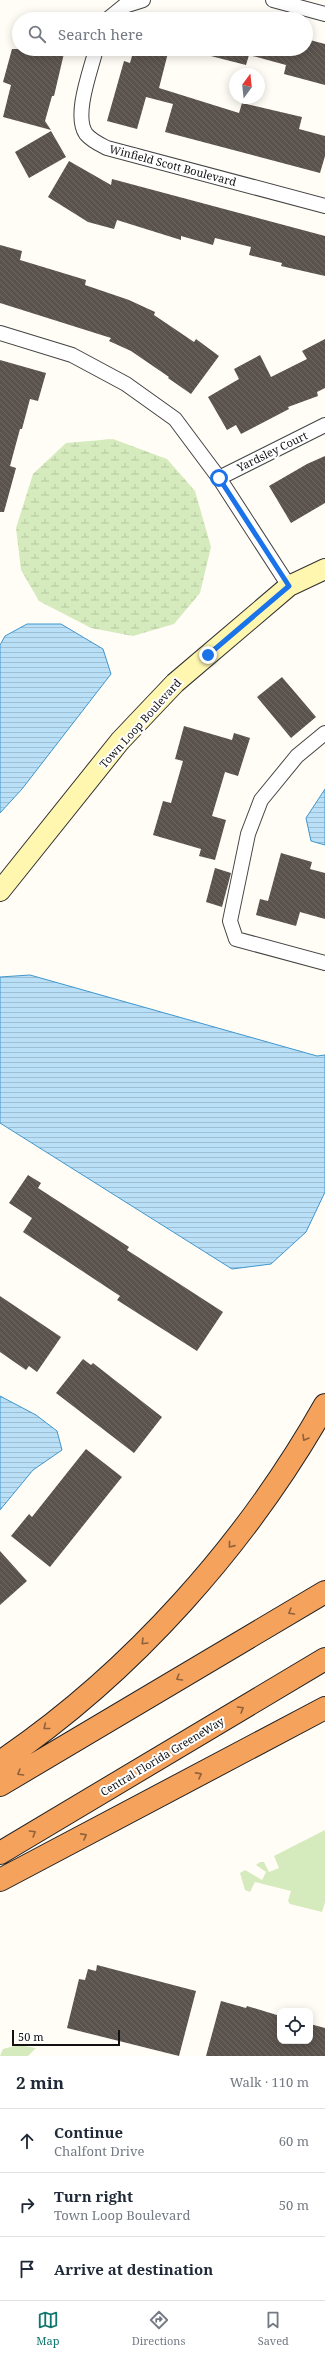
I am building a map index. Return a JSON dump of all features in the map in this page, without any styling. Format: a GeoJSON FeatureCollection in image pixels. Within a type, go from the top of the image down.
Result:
{"type":"FeatureCollection","features":[{"type":"Feature","properties":{"kind":"highway"},"geometry":{"type":"LineString","coordinates":[[0,1762],[92,1689],[170,1616],[234,1542],[265,1500],[325,1405]]}},
{"type":"Feature","properties":{"kind":"highway"},"geometry":{"type":"LineString","coordinates":[[0,1785],[325,1592]]}},
{"type":"Feature","properties":{"kind":"highway","name":"Central Florida GreeneWay"},"geometry":{"type":"LineString","coordinates":[[0,1853],[325,1660]]}},
{"type":"Feature","properties":{"kind":"highway"},"geometry":{"type":"LineString","coordinates":[[0,1880],[325,1708]]}},
{"type":"Feature","properties":{"kind":"street"},"geometry":{"type":"LineString","coordinates":[[115,12],[124,6],[143,0]]}},
{"type":"Feature","properties":{"kind":"street"},"geometry":{"type":"LineString","coordinates":[[273,0],[325,14]]}},
{"type":"Feature","properties":{"kind":"street","name":"Winfield Scott Boulevard"},"geometry":{"type":"LineString","coordinates":[[94,56],[81,109],[81,123],[86,134],[95,142],[107,148],[325,206]]}},
{"type":"Feature","properties":{"kind":"street"},"geometry":{"type":"LineString","coordinates":[[0,333],[72,355],[126,384],[175,419],[219,478],[289,586]]}},
{"type":"Feature","properties":{"kind":"street","name":"Yardsley Court"},"geometry":{"type":"LineString","coordinates":[[219,478],[325,425]]}},
{"type":"Feature","properties":{"kind":"street","name":"Town Loop Boulevard"},"geometry":{"type":"LineString","coordinates":[[0,891],[120,741],[169,689],[289,586],[325,569]]}},
{"type":"Feature","properties":{"kind":"street"},"geometry":{"type":"LineString","coordinates":[[325,733],[297,756],[262,800],[248,834],[230,921],[236,939],[325,963]]}},
{"type":"Feature","properties":{"kind":"green space"},"geometry":{"type":"Polygon","coordinates":[[[113,439],[167,459],[195,491],[211,547],[200,593],[174,624],[133,636],[91,628],[39,601],[21,570],[16,528],[33,474],[66,443],[113,439]]]}},
{"type":"Feature","properties":{"kind":"green space"},"geometry":{"type":"Polygon","coordinates":[[[325,1830],[325,1902],[322,1912],[290,1904],[288,1901],[291,1891],[255,1882],[250,1892],[245,1890],[240,1873],[245,1870],[262,1880],[266,1872],[256,1865],[260,1862],[264,1862],[269,1872],[279,1868],[274,1856],[325,1830]]]}},
{"type":"Feature","properties":{"kind":"green space"},"geometry":{"type":"Polygon","coordinates":[[[18,2045],[36,2048],[28,2056],[0,2056],[3,2049],[18,2045]]]}},
{"type":"Feature","properties":{"kind":"water"},"geometry":{"type":"Polygon","coordinates":[[[27,624],[61,624],[103,649],[111,674],[22,789],[0,813],[0,645],[5,636],[27,624]]]}},
{"type":"Feature","properties":{"kind":"water"},"geometry":{"type":"Polygon","coordinates":[[[325,789],[325,845],[311,841],[306,818],[325,789]]]}},
{"type":"Feature","properties":{"kind":"water"},"geometry":{"type":"Polygon","coordinates":[[[30,975],[317,1056],[325,1055],[325,1192],[306,1232],[271,1264],[232,1269],[0,1123],[0,977],[30,975]]]}},
{"type":"Feature","properties":{"kind":"water"},"geometry":{"type":"Polygon","coordinates":[[[0,1396],[36,1415],[57,1431],[62,1450],[33,1470],[0,1510],[0,1396]]]}},
{"type":"Feature","properties":{"kind":"building"},"geometry":{"type":"Polygon","coordinates":[[[313,41],[325,44],[325,85],[284,74],[286,65],[253,56],[313,56],[313,41]]]}},
{"type":"Feature","properties":{"kind":"building"},"geometry":{"type":"Polygon","coordinates":[[[12,49],[12,56],[63,56],[54,96],[52,96],[45,121],[51,130],[3,117],[11,85],[3,82],[12,49]]]}},
{"type":"Feature","properties":{"kind":"building"},"geometry":{"type":"Polygon","coordinates":[[[132,56],[167,56],[159,88],[239,113],[242,104],[246,104],[302,117],[299,129],[325,136],[325,156],[320,173],[165,132],[173,104],[146,97],[137,129],[107,121],[124,61],[130,63],[132,56]]]}},
{"type":"Feature","properties":{"kind":"building"},"geometry":{"type":"Polygon","coordinates":[[[211,56],[249,56],[246,65],[211,56]]]}},
{"type":"Feature","properties":{"kind":"building"},"geometry":{"type":"Polygon","coordinates":[[[51,131],[66,157],[29,178],[15,152],[51,131]]]}},
{"type":"Feature","properties":{"kind":"building"},"geometry":{"type":"Polygon","coordinates":[[[69,161],[111,185],[112,179],[325,236],[325,276],[281,266],[282,263],[249,255],[251,247],[215,238],[213,245],[181,236],[181,240],[117,220],[114,229],[88,222],[48,197],[69,161]]]}},
{"type":"Feature","properties":{"kind":"building"},"geometry":{"type":"Polygon","coordinates":[[[0,245],[22,251],[20,260],[86,280],[85,285],[129,300],[155,312],[154,315],[194,342],[196,339],[219,356],[191,394],[131,351],[109,341],[111,338],[0,303],[0,245]]]}},
{"type":"Feature","properties":{"kind":"building"},"geometry":{"type":"Polygon","coordinates":[[[325,339],[325,388],[317,392],[318,396],[288,407],[289,409],[241,434],[236,425],[227,430],[208,397],[239,379],[234,369],[260,355],[271,377],[307,359],[302,351],[325,339]]]}},
{"type":"Feature","properties":{"kind":"building"},"geometry":{"type":"Polygon","coordinates":[[[0,360],[46,373],[38,401],[30,399],[22,429],[20,429],[10,466],[16,468],[4,512],[0,512],[0,360]]]}},
{"type":"Feature","properties":{"kind":"building"},"geometry":{"type":"Polygon","coordinates":[[[325,456],[325,503],[291,523],[269,486],[307,464],[325,456]]]}},
{"type":"Feature","properties":{"kind":"building"},"geometry":{"type":"Polygon","coordinates":[[[282,677],[316,717],[291,738],[257,697],[282,677]]]}},
{"type":"Feature","properties":{"kind":"building"},"geometry":{"type":"Polygon","coordinates":[[[184,726],[232,740],[234,733],[250,738],[238,776],[225,772],[212,816],[226,820],[215,860],[199,856],[201,849],[153,835],[163,801],[171,803],[183,761],[175,759],[184,726]]]}},
{"type":"Feature","properties":{"kind":"building"},"geometry":{"type":"Polygon","coordinates":[[[281,853],[312,862],[310,869],[325,873],[325,919],[300,912],[296,926],[256,915],[260,899],[268,901],[281,853]]]}},
{"type":"Feature","properties":{"kind":"building"},"geometry":{"type":"Polygon","coordinates":[[[215,868],[231,873],[222,907],[206,902],[215,868]]]}},
{"type":"Feature","properties":{"kind":"building"},"geometry":{"type":"Polygon","coordinates":[[[28,1175],[41,1183],[38,1188],[129,1247],[127,1250],[223,1312],[197,1351],[117,1300],[120,1296],[23,1232],[32,1218],[9,1203],[28,1175]]]}},
{"type":"Feature","properties":{"kind":"building"},"geometry":{"type":"Polygon","coordinates":[[[0,1296],[61,1337],[37,1372],[29,1366],[26,1370],[0,1352],[0,1296]]]}},
{"type":"Feature","properties":{"kind":"building"},"geometry":{"type":"Polygon","coordinates":[[[83,1359],[91,1365],[93,1363],[162,1417],[134,1453],[56,1393],[83,1359]]]}},
{"type":"Feature","properties":{"kind":"building"},"geometry":{"type":"Polygon","coordinates":[[[86,1449],[122,1477],[50,1567],[11,1536],[29,1514],[32,1517],[86,1449]]]}},
{"type":"Feature","properties":{"kind":"building"},"geometry":{"type":"Polygon","coordinates":[[[0,1551],[27,1581],[0,1605],[0,1551]]]}},
{"type":"Feature","properties":{"kind":"building"},"geometry":{"type":"Polygon","coordinates":[[[97,1965],[196,1991],[179,2056],[67,2028],[79,1979],[85,1980],[88,1969],[96,1971],[97,1965]]]}},
{"type":"Feature","properties":{"kind":"building"},"geometry":{"type":"Polygon","coordinates":[[[221,2001],[246,2008],[247,2006],[277,2015],[277,2044],[313,2044],[313,2025],[325,2028],[325,2056],[206,2056],[221,2001]]]}},
{"type":"Feature","properties":{"kind":"route"},"geometry":{"type":"LineString","coordinates":[[208,655],[289,586],[219,478]]}}]}
